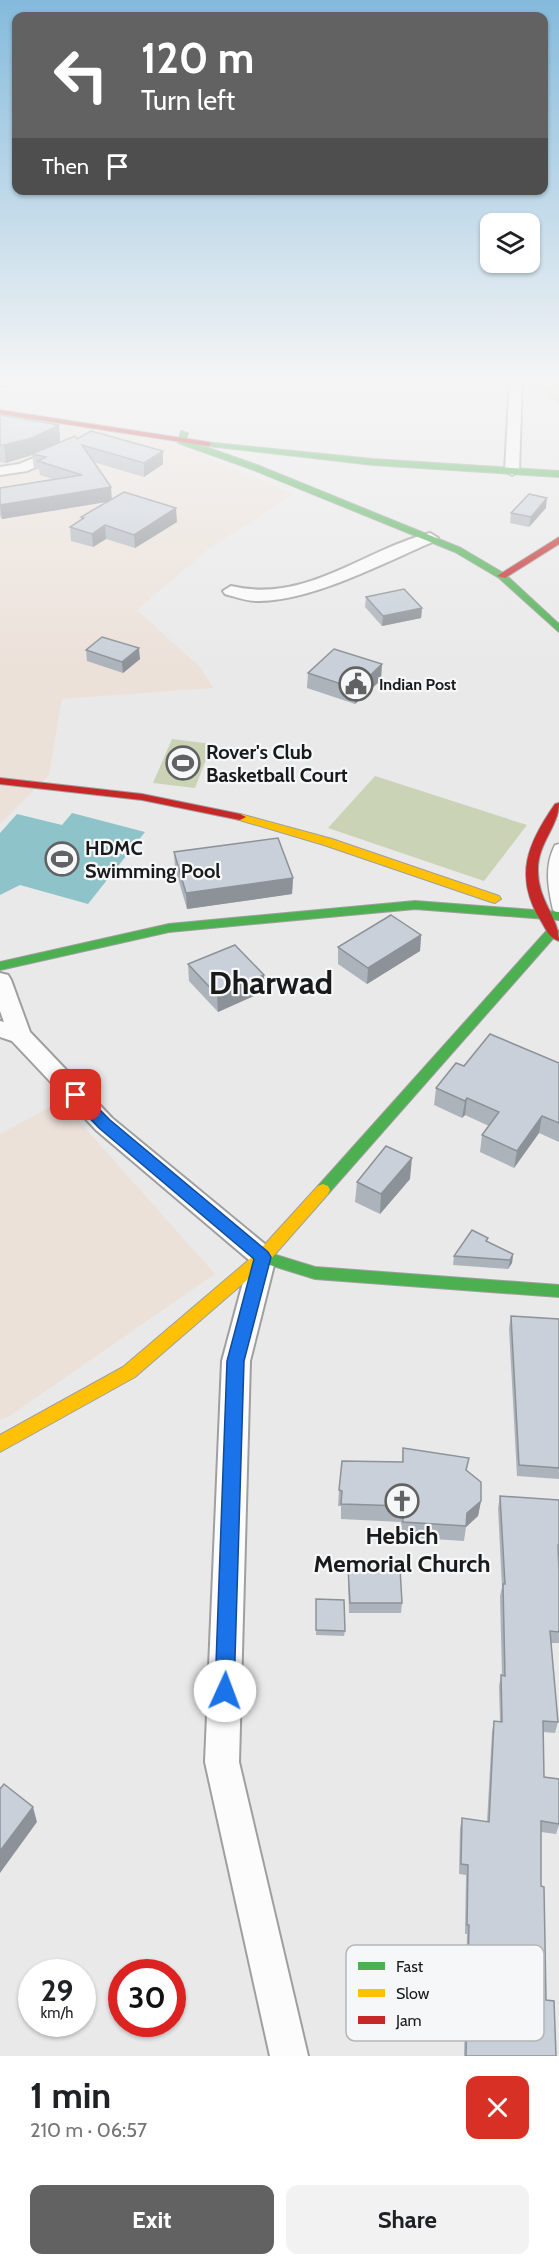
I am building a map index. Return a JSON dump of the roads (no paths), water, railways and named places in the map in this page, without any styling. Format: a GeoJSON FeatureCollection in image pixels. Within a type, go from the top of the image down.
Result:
{"type":"FeatureCollection","features":[{"type":"Feature","properties":{"kind":"street"},"geometry":{"type":"LineString","coordinates":[[272,474],[382,517],[458,550],[502,576],[559,629]]}},
{"type":"Feature","properties":{"kind":"street"},"geometry":{"type":"LineString","coordinates":[[231,591],[258,596],[290,591],[312,585],[430,538]]}},
{"type":"Feature","properties":{"kind":"street"},"geometry":{"type":"LineString","coordinates":[[502,576],[559,540]]}},
{"type":"Feature","properties":{"kind":"street"},"geometry":{"type":"LineString","coordinates":[[0,781],[119,794],[225,813],[335,846],[543,915]]}},
{"type":"Feature","properties":{"kind":"street"},"geometry":{"type":"LineString","coordinates":[[0,1444],[129,1372],[263,1257],[556,934],[543,915],[531,883],[534,852],[559,806]]}},
{"type":"Feature","properties":{"kind":"street"},"geometry":{"type":"LineString","coordinates":[[0,966],[170,928],[415,905],[559,916]]}},
{"type":"Feature","properties":{"kind":"street"},"geometry":{"type":"LineString","coordinates":[[0,980],[10,1032],[104,1124],[263,1257],[315,1273],[559,1291]]}},
{"type":"Feature","properties":{"kind":"street"},"geometry":{"type":"LineString","coordinates":[[263,1257],[236,1361],[222,1762],[289,2056]]}},
{"type":"Feature","properties":{"kind":"lane"},"geometry":{"type":"LineString","coordinates":[[559,848],[556,854],[552,886],[559,910]]}},
{"type":"Feature","properties":{"kind":"water","name":"HDMC Swimming Pool"},"geometry":{"type":"Polygon","coordinates":[[[72,813],[145,832],[88,904],[20,885],[0,895],[0,833],[17,814],[62,825],[72,813]]]}},
{"type":"Feature","properties":{"kind":"place","name":"Indian Post"},"geometry":{"type":"Point","coordinates":[356,684]}},
{"type":"Feature","properties":{"kind":"place","name":"Rover's Club Basketball Court"},"geometry":{"type":"Point","coordinates":[183,763]}},
{"type":"Feature","properties":{"kind":"place","name":"HDMC Swimming Pool"},"geometry":{"type":"Point","coordinates":[62,859]}},
{"type":"Feature","properties":{"kind":"place","name":"Hebich Memorial Church"},"geometry":{"type":"Point","coordinates":[402,1501]}},
{"type":"Feature","properties":{"kind":"district","name":"Dharwad"},"geometry":{"type":"Point","coordinates":[271,983]}}]}
